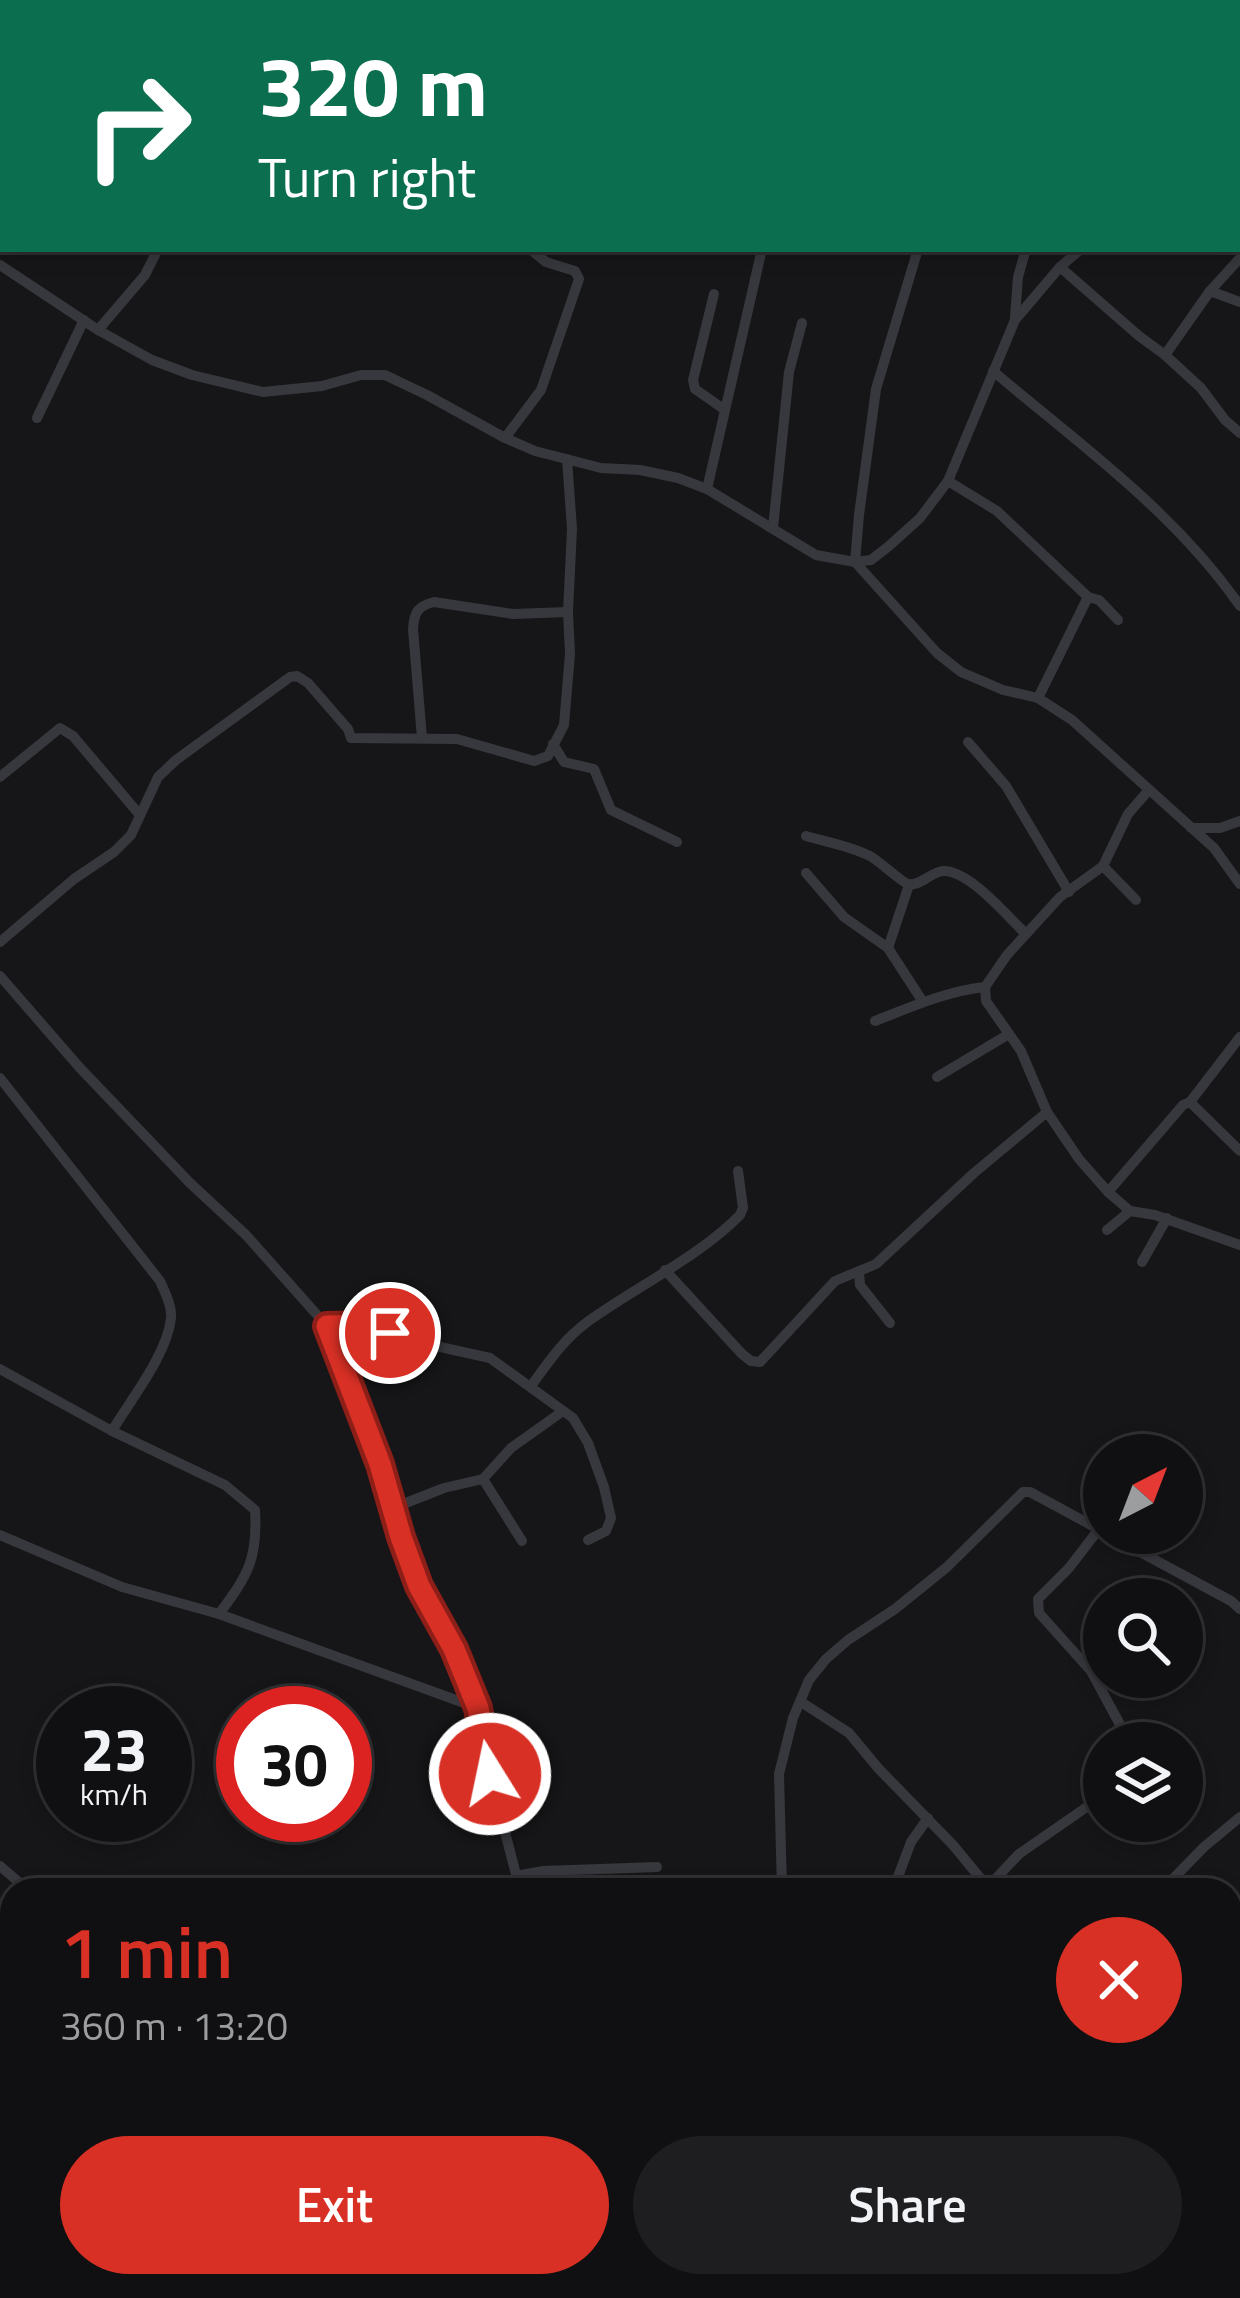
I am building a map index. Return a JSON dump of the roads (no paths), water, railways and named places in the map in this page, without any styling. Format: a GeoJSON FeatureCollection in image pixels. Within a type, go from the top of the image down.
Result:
{"type":"FeatureCollection","features":[{"type":"Feature","properties":{"kind":"street"},"geometry":{"type":"LineString","coordinates":[[98,329],[145,275],[156,252]]}},
{"type":"Feature","properties":{"kind":"street"},"geometry":{"type":"LineString","coordinates":[[505,438],[541,390],[579,279],[575,271],[546,262],[534,252]]}},
{"type":"Feature","properties":{"kind":"street"},"geometry":{"type":"LineString","coordinates":[[707,489],[762,252]]}},
{"type":"Feature","properties":{"kind":"street"},"geometry":{"type":"LineString","coordinates":[[917,252],[876,389],[855,562],[938,653],[961,671],[1004,690],[1038,698],[1072,720],[1214,848],[1240,884]]}},
{"type":"Feature","properties":{"kind":"street"},"geometry":{"type":"LineString","coordinates":[[1015,320],[1025,252]]}},
{"type":"Feature","properties":{"kind":"street"},"geometry":{"type":"LineString","coordinates":[[0,266],[152,360],[193,376],[263,392],[385,375],[535,451],[602,468],[677,478],[707,489],[816,555],[855,562],[871,560],[889,546],[920,518],[947,481],[1015,320],[1078,252]]}},
{"type":"Feature","properties":{"kind":"street"},"geometry":{"type":"LineString","coordinates":[[1165,355],[1240,258]]}},
{"type":"Feature","properties":{"kind":"street"},"geometry":{"type":"LineString","coordinates":[[1060,268],[1165,355],[1240,433]]}},
{"type":"Feature","properties":{"kind":"street"},"geometry":{"type":"LineString","coordinates":[[1210,291],[1240,302]]}},
{"type":"Feature","properties":{"kind":"street"},"geometry":{"type":"LineString","coordinates":[[714,294],[693,380],[695,389],[725,410]]}},
{"type":"Feature","properties":{"kind":"street"},"geometry":{"type":"LineString","coordinates":[[37,418],[84,320]]}},
{"type":"Feature","properties":{"kind":"street"},"geometry":{"type":"LineString","coordinates":[[773,528],[789,372],[802,323]]}},
{"type":"Feature","properties":{"kind":"street"},"geometry":{"type":"LineString","coordinates":[[993,371],[1137,489],[1240,606]]}},
{"type":"Feature","properties":{"kind":"street"},"geometry":{"type":"LineString","coordinates":[[0,942],[114,852],[130,835],[158,777],[176,760],[290,677],[308,683],[351,738],[457,739],[534,761],[548,756],[564,725],[570,654],[572,529],[567,459]]}},
{"type":"Feature","properties":{"kind":"street"},"geometry":{"type":"LineString","coordinates":[[947,481],[998,511],[1118,620]]}},
{"type":"Feature","properties":{"kind":"street"},"geometry":{"type":"LineString","coordinates":[[1038,698],[1088,597]]}},
{"type":"Feature","properties":{"kind":"street"},"geometry":{"type":"LineString","coordinates":[[422,738],[413,629],[414,614],[422,605],[434,602],[514,614],[568,612]]}},
{"type":"Feature","properties":{"kind":"street"},"geometry":{"type":"LineString","coordinates":[[0,776],[60,728],[73,736],[139,814]]}},
{"type":"Feature","properties":{"kind":"street"},"geometry":{"type":"LineString","coordinates":[[968,742],[1006,786],[1069,892]]}},
{"type":"Feature","properties":{"kind":"street"},"geometry":{"type":"LineString","coordinates":[[553,744],[564,762],[594,769],[611,810],[677,842]]}},
{"type":"Feature","properties":{"kind":"street"},"geometry":{"type":"LineString","coordinates":[[1148,790],[1128,814],[1103,866],[1025,933],[985,987],[986,1001],[1021,1051],[1047,1112],[1078,1159],[1108,1192],[1130,1210],[1240,1245]]}},
{"type":"Feature","properties":{"kind":"street"},"geometry":{"type":"LineString","coordinates":[[1191,828],[1220,828],[1240,821]]}},
{"type":"Feature","properties":{"kind":"street"},"geometry":{"type":"LineString","coordinates":[[806,836],[867,854],[908,885],[936,872],[959,874],[1025,933]]}},
{"type":"Feature","properties":{"kind":"street"},"geometry":{"type":"LineString","coordinates":[[1103,866],[1136,900]]}},
{"type":"Feature","properties":{"kind":"street"},"geometry":{"type":"LineString","coordinates":[[806,873],[844,917],[888,948],[923,1002]]}},
{"type":"Feature","properties":{"kind":"street"},"geometry":{"type":"LineString","coordinates":[[888,948],[908,885]]}},
{"type":"Feature","properties":{"kind":"street"},"geometry":{"type":"LineString","coordinates":[[0,976],[80,1068],[245,1235],[327,1326],[380,1464],[419,1586],[454,1649],[478,1708],[516,1876],[657,1867]]}},
{"type":"Feature","properties":{"kind":"street"},"geometry":{"type":"LineString","coordinates":[[875,1021],[923,1002],[985,987]]}},
{"type":"Feature","properties":{"kind":"street"},"geometry":{"type":"LineString","coordinates":[[937,1077],[1009,1034]]}},
{"type":"Feature","properties":{"kind":"street"},"geometry":{"type":"LineString","coordinates":[[1108,1192],[1190,1102],[1240,1037]]}},
{"type":"Feature","properties":{"kind":"street"},"geometry":{"type":"LineString","coordinates":[[0,1078],[160,1281],[169,1301],[171,1319],[154,1365],[112,1431]]}},
{"type":"Feature","properties":{"kind":"street"},"geometry":{"type":"LineString","coordinates":[[1190,1102],[1240,1151]]}},
{"type":"Feature","properties":{"kind":"street"},"geometry":{"type":"LineString","coordinates":[[665,1270],[742,1354],[760,1362],[835,1281],[876,1264],[1047,1112]]}},
{"type":"Feature","properties":{"kind":"street"},"geometry":{"type":"LineString","coordinates":[[531,1386],[561,1345],[587,1322],[740,1216],[738,1172]]}},
{"type":"Feature","properties":{"kind":"street"},"geometry":{"type":"LineString","coordinates":[[1107,1230],[1130,1210]]}},
{"type":"Feature","properties":{"kind":"street"},"geometry":{"type":"LineString","coordinates":[[1142,1262],[1167,1219]]}},
{"type":"Feature","properties":{"kind":"street"},"geometry":{"type":"LineString","coordinates":[[859,1272],[860,1285],[890,1323]]}},
{"type":"Feature","properties":{"kind":"street"},"geometry":{"type":"LineString","coordinates":[[327,1326],[366,1325],[490,1358],[572,1418],[588,1443],[611,1518],[606,1531],[588,1540]]}},
{"type":"Feature","properties":{"kind":"street"},"geometry":{"type":"LineString","coordinates":[[0,1369],[112,1431],[225,1485],[255,1510],[257,1546],[239,1587],[219,1615]]}},
{"type":"Feature","properties":{"kind":"street"},"geometry":{"type":"LineString","coordinates":[[393,1508],[483,1479],[511,1448],[563,1411]]}},
{"type":"Feature","properties":{"kind":"street"},"geometry":{"type":"LineString","coordinates":[[483,1479],[522,1541]]}},
{"type":"Feature","properties":{"kind":"street"},"geometry":{"type":"LineString","coordinates":[[782,1878],[779,1774],[793,1718],[809,1680],[826,1659],[923,1587],[1022,1492],[1083,1521]]}},
{"type":"Feature","properties":{"kind":"street"},"geometry":{"type":"LineString","coordinates":[[0,1535],[122,1587],[219,1615],[478,1708]]}},
{"type":"Feature","properties":{"kind":"street"},"geometry":{"type":"LineString","coordinates":[[1083,1553],[1038,1599],[1039,1613],[1091,1671],[1119,1722]]}},
{"type":"Feature","properties":{"kind":"street"},"geometry":{"type":"LineString","coordinates":[[1144,1554],[1240,1609]]}},
{"type":"Feature","properties":{"kind":"street"},"geometry":{"type":"LineString","coordinates":[[801,1702],[849,1732],[980,1878]]}},
{"type":"Feature","properties":{"kind":"street"},"geometry":{"type":"LineString","coordinates":[[998,1878],[1019,1854],[1083,1810]]}},
{"type":"Feature","properties":{"kind":"street"},"geometry":{"type":"LineString","coordinates":[[1174,1878],[1240,1817]]}},
{"type":"Feature","properties":{"kind":"street"},"geometry":{"type":"LineString","coordinates":[[898,1878],[911,1842],[928,1819]]}}]}
